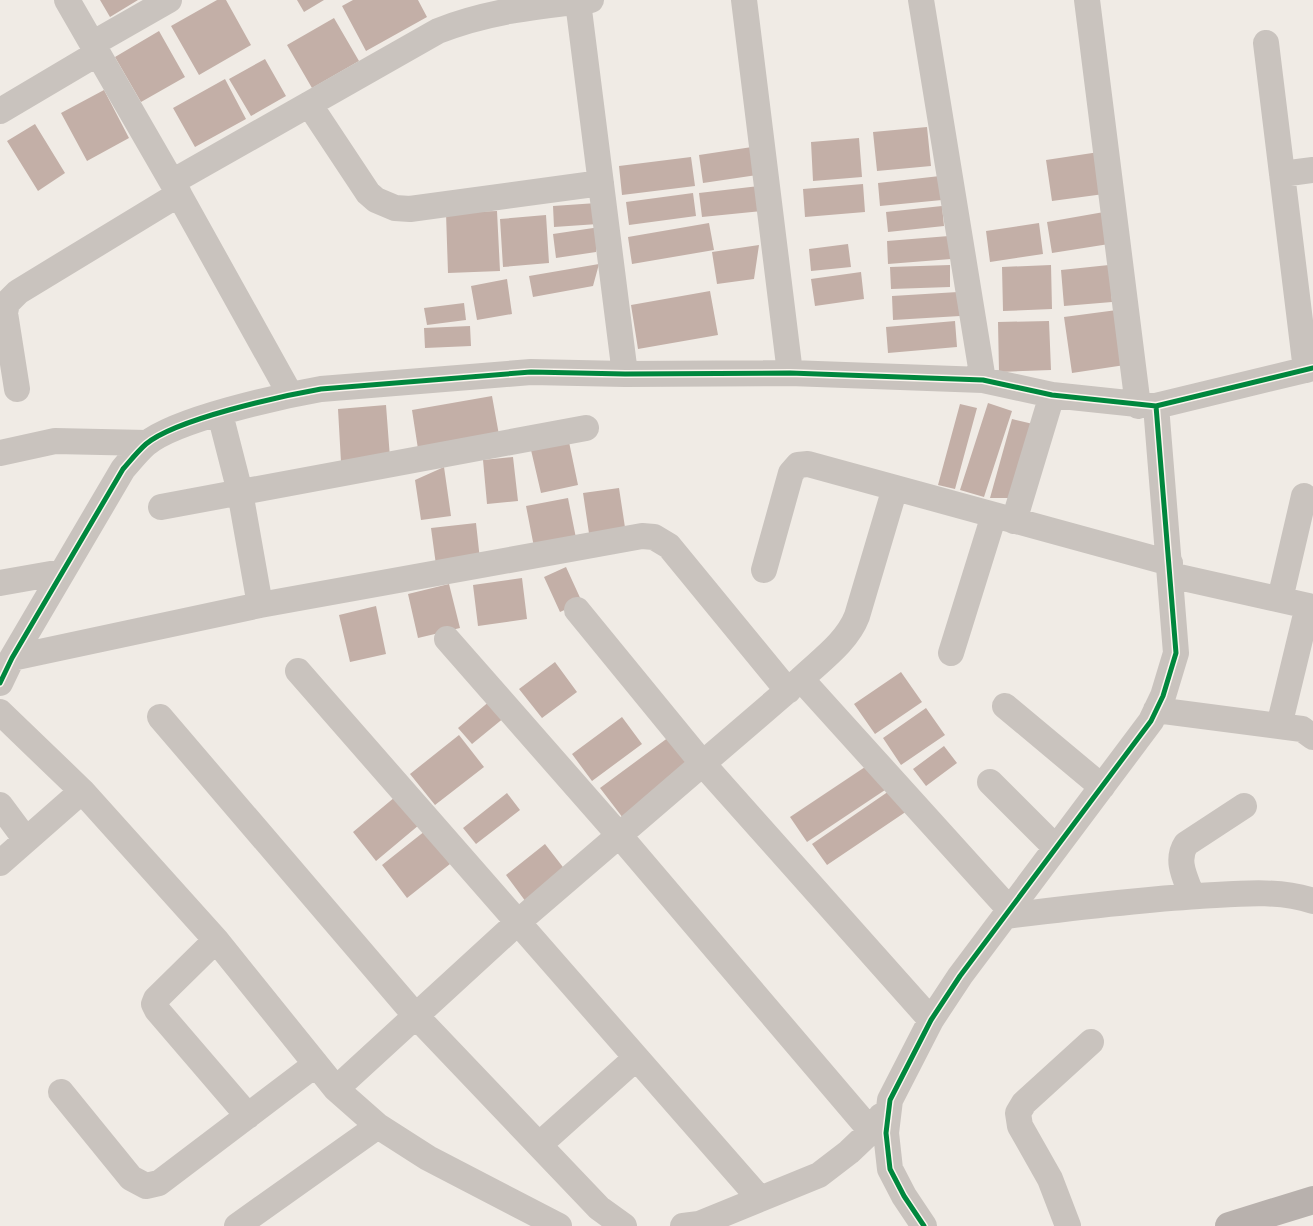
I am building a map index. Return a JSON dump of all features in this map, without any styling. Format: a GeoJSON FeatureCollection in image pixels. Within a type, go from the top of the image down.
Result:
{"type":"FeatureCollection","features":[{"type":"Feature","properties":{"kind":"main road"},"geometry":{"type":"LineString","coordinates":[[1230,1226],[1313,1200]]}},
{"type":"Feature","properties":{"kind":"street"},"geometry":{"type":"LineString","coordinates":[[67,0],[176,188],[290,394]]}},
{"type":"Feature","properties":{"kind":"street"},"geometry":{"type":"LineString","coordinates":[[0,111],[169,0]]}},
{"type":"Feature","properties":{"kind":"street"},"geometry":{"type":"LineString","coordinates":[[744,0],[790,373]]}},
{"type":"Feature","properties":{"kind":"street"},"geometry":{"type":"LineString","coordinates":[[921,0],[983,380]]}},
{"type":"Feature","properties":{"kind":"street"},"geometry":{"type":"LineString","coordinates":[[683,1226],[699,1224],[820,1175],[849,1152],[871,1131],[890,1100],[931,1020],[960,976],[1150,721],[1163,696],[1176,653],[1170,569],[1087,0]]}},
{"type":"Feature","properties":{"kind":"street"},"geometry":{"type":"LineString","coordinates":[[17,389],[3,325],[7,303],[18,292],[176,188],[310,104],[438,31],[469,18],[512,9],[585,1],[601,183],[625,374]]}},
{"type":"Feature","properties":{"kind":"street"},"geometry":{"type":"LineString","coordinates":[[0,682],[12,658],[123,469],[147,443],[176,427],[290,394],[321,389],[531,372],[625,374],[790,373],[983,380],[1052,395],[1147,406],[1309,369],[1266,43]]}},
{"type":"Feature","properties":{"kind":"street"},"geometry":{"type":"LineString","coordinates":[[310,104],[368,193],[376,200],[395,208],[427,208],[601,183]]}},
{"type":"Feature","properties":{"kind":"street"},"geometry":{"type":"LineString","coordinates":[[1282,174],[1313,170]]}},
{"type":"Feature","properties":{"kind":"street"},"geometry":{"type":"LineString","coordinates":[[951,653],[1052,395]]}},
{"type":"Feature","properties":{"kind":"street"},"geometry":{"type":"LineString","coordinates":[[220,414],[240,492],[260,604]]}},
{"type":"Feature","properties":{"kind":"street"},"geometry":{"type":"LineString","coordinates":[[161,507],[586,428]]}},
{"type":"Feature","properties":{"kind":"street"},"geometry":{"type":"LineString","coordinates":[[0,453],[55,441],[147,443]]}},
{"type":"Feature","properties":{"kind":"street"},"geometry":{"type":"LineString","coordinates":[[764,570],[791,473],[798,465],[808,464],[1004,518],[1170,569],[1310,606],[1279,726]]}},
{"type":"Feature","properties":{"kind":"street"},"geometry":{"type":"LineString","coordinates":[[336,1089],[517,923],[794,685],[852,628],[895,488]]}},
{"type":"Feature","properties":{"kind":"street"},"geometry":{"type":"LineString","coordinates":[[1280,599],[1304,496]]}},
{"type":"Feature","properties":{"kind":"street"},"geometry":{"type":"LineString","coordinates":[[12,658],[260,604],[642,536],[654,537],[669,546],[794,685],[1008,913]]}},
{"type":"Feature","properties":{"kind":"street"},"geometry":{"type":"LineString","coordinates":[[0,583],[62,572]]}},
{"type":"Feature","properties":{"kind":"street"},"geometry":{"type":"LineString","coordinates":[[576,610],[703,764],[931,1020]]}},
{"type":"Feature","properties":{"kind":"street"},"geometry":{"type":"LineString","coordinates":[[448,639],[871,1131]]}},
{"type":"Feature","properties":{"kind":"street"},"geometry":{"type":"LineString","coordinates":[[298,671],[760,1199]]}},
{"type":"Feature","properties":{"kind":"street"},"geometry":{"type":"LineString","coordinates":[[1005,706],[1102,787]]}},
{"type":"Feature","properties":{"kind":"street"},"geometry":{"type":"LineString","coordinates":[[1156,710],[1302,729],[1313,737]]}},
{"type":"Feature","properties":{"kind":"street"},"geometry":{"type":"LineString","coordinates":[[0,712],[82,790],[216,940],[336,1089],[378,1126],[428,1158],[559,1226]]}},
{"type":"Feature","properties":{"kind":"street"},"geometry":{"type":"LineString","coordinates":[[160,717],[415,1016],[599,1208],[624,1226]]}},
{"type":"Feature","properties":{"kind":"street"},"geometry":{"type":"LineString","coordinates":[[990,782],[1056,848]]}},
{"type":"Feature","properties":{"kind":"street"},"geometry":{"type":"LineString","coordinates":[[0,863],[82,790]]}},
{"type":"Feature","properties":{"kind":"street"},"geometry":{"type":"LineString","coordinates":[[0,805],[26,840]]}},
{"type":"Feature","properties":{"kind":"street"},"geometry":{"type":"LineString","coordinates":[[1192,896],[1181,866],[1180,853],[1186,844],[1244,806]]}},
{"type":"Feature","properties":{"kind":"street"},"geometry":{"type":"LineString","coordinates":[[1008,913],[1192,896],[1273,893],[1313,901]]}},
{"type":"Feature","properties":{"kind":"street"},"geometry":{"type":"LineString","coordinates":[[216,940],[156,999],[154,1004],[156,1010],[248,1116]]}},
{"type":"Feature","properties":{"kind":"street"},"geometry":{"type":"LineString","coordinates":[[1068,1226],[1050,1179],[1020,1126],[1018,1113],[1024,1103],[1091,1042]]}},
{"type":"Feature","properties":{"kind":"street"},"geometry":{"type":"LineString","coordinates":[[539,1145],[636,1058]]}},
{"type":"Feature","properties":{"kind":"street"},"geometry":{"type":"LineString","coordinates":[[61,1092],[131,1178],[146,1186],[159,1183],[316,1064]]}},
{"type":"Feature","properties":{"kind":"street"},"geometry":{"type":"LineString","coordinates":[[890,1100],[886,1133],[890,1169],[904,1196],[924,1226]]}},
{"type":"Feature","properties":{"kind":"street"},"geometry":{"type":"LineString","coordinates":[[237,1226],[378,1126]]}},
{"type":"Feature","properties":{"kind":"building"},"geometry":{"type":"Polygon","coordinates":[[[100,0],[138,0],[110,17],[100,0]]]}},
{"type":"Feature","properties":{"kind":"building"},"geometry":{"type":"Polygon","coordinates":[[[217,0],[226,0],[251,45],[199,75],[171,26],[217,0]]]}},
{"type":"Feature","properties":{"kind":"building"},"geometry":{"type":"Polygon","coordinates":[[[297,0],[324,0],[304,12],[297,0]]]}},
{"type":"Feature","properties":{"kind":"building"},"geometry":{"type":"Polygon","coordinates":[[[353,0],[418,0],[427,17],[366,51],[342,6],[353,0]]]}},
{"type":"Feature","properties":{"kind":"building"},"geometry":{"type":"Polygon","coordinates":[[[334,18],[359,61],[312,88],[287,45],[334,18]]]}},
{"type":"Feature","properties":{"kind":"building"},"geometry":{"type":"Polygon","coordinates":[[[159,31],[185,77],[141,102],[115,57],[159,31]]]}},
{"type":"Feature","properties":{"kind":"building"},"geometry":{"type":"Polygon","coordinates":[[[265,59],[286,96],[251,116],[229,79],[265,59]]]}},
{"type":"Feature","properties":{"kind":"building"},"geometry":{"type":"Polygon","coordinates":[[[225,79],[246,119],[195,147],[173,108],[225,79]]]}},
{"type":"Feature","properties":{"kind":"building"},"geometry":{"type":"Polygon","coordinates":[[[104,90],[129,138],[87,161],[61,113],[104,90]]]}},
{"type":"Feature","properties":{"kind":"building"},"geometry":{"type":"Polygon","coordinates":[[[35,124],[65,173],[38,191],[7,141],[35,124]]]}},
{"type":"Feature","properties":{"kind":"building"},"geometry":{"type":"Polygon","coordinates":[[[927,127],[931,166],[877,171],[873,132],[927,127]]]}},
{"type":"Feature","properties":{"kind":"building"},"geometry":{"type":"Polygon","coordinates":[[[859,138],[862,177],[813,181],[811,142],[859,138]]]}},
{"type":"Feature","properties":{"kind":"building"},"geometry":{"type":"Polygon","coordinates":[[[752,147],[757,175],[703,183],[699,155],[752,147]]]}},
{"type":"Feature","properties":{"kind":"building"},"geometry":{"type":"Polygon","coordinates":[[[1099,152],[1104,194],[1052,201],[1046,160],[1099,152]]]}},
{"type":"Feature","properties":{"kind":"building"},"geometry":{"type":"Polygon","coordinates":[[[691,157],[695,186],[622,195],[619,166],[691,157]]]}},
{"type":"Feature","properties":{"kind":"building"},"geometry":{"type":"Polygon","coordinates":[[[940,176],[942,200],[880,206],[878,183],[940,176]]]}},
{"type":"Feature","properties":{"kind":"building"},"geometry":{"type":"Polygon","coordinates":[[[863,184],[865,212],[805,217],[803,189],[863,184]]]}},
{"type":"Feature","properties":{"kind":"building"},"geometry":{"type":"Polygon","coordinates":[[[759,186],[762,211],[702,217],[699,193],[759,186]]]}},
{"type":"Feature","properties":{"kind":"building"},"geometry":{"type":"Polygon","coordinates":[[[693,193],[696,216],[629,225],[626,202],[693,193]]]}},
{"type":"Feature","properties":{"kind":"building"},"geometry":{"type":"Polygon","coordinates":[[[597,203],[598,224],[554,227],[553,206],[597,203]]]}},
{"type":"Feature","properties":{"kind":"building"},"geometry":{"type":"Polygon","coordinates":[[[942,206],[944,226],[888,232],[886,212],[942,206]]]}},
{"type":"Feature","properties":{"kind":"building"},"geometry":{"type":"Polygon","coordinates":[[[497,211],[500,271],[448,273],[446,213],[497,211]]]}},
{"type":"Feature","properties":{"kind":"building"},"geometry":{"type":"Polygon","coordinates":[[[1104,212],[1109,244],[1052,253],[1047,222],[1104,212]]]}},
{"type":"Feature","properties":{"kind":"building"},"geometry":{"type":"Polygon","coordinates":[[[546,215],[549,263],[503,267],[500,219],[546,215]]]}},
{"type":"Feature","properties":{"kind":"building"},"geometry":{"type":"Polygon","coordinates":[[[709,223],[714,250],[632,264],[628,237],[709,223]]]}},
{"type":"Feature","properties":{"kind":"building"},"geometry":{"type":"Polygon","coordinates":[[[1039,223],[1043,254],[990,262],[986,231],[1039,223]]]}},
{"type":"Feature","properties":{"kind":"building"},"geometry":{"type":"Polygon","coordinates":[[[600,227],[596,252],[556,258],[553,234],[600,227]]]}},
{"type":"Feature","properties":{"kind":"building"},"geometry":{"type":"Polygon","coordinates":[[[949,236],[951,259],[888,264],[887,241],[949,236]]]}},
{"type":"Feature","properties":{"kind":"building"},"geometry":{"type":"Polygon","coordinates":[[[848,244],[851,267],[811,271],[809,249],[848,244]]]}},
{"type":"Feature","properties":{"kind":"building"},"geometry":{"type":"Polygon","coordinates":[[[759,245],[754,279],[717,284],[712,252],[759,245]]]}},
{"type":"Feature","properties":{"kind":"building"},"geometry":{"type":"Polygon","coordinates":[[[599,264],[593,286],[533,297],[529,276],[599,264]]]}},
{"type":"Feature","properties":{"kind":"building"},"geometry":{"type":"Polygon","coordinates":[[[950,265],[950,287],[891,289],[890,267],[950,265]]]}},
{"type":"Feature","properties":{"kind":"building"},"geometry":{"type":"Polygon","coordinates":[[[1051,265],[1052,309],[1003,311],[1002,267],[1051,265]]]}},
{"type":"Feature","properties":{"kind":"building"},"geometry":{"type":"Polygon","coordinates":[[[1109,265],[1112,302],[1064,306],[1061,270],[1109,265]]]}},
{"type":"Feature","properties":{"kind":"building"},"geometry":{"type":"Polygon","coordinates":[[[861,272],[864,299],[815,306],[811,279],[861,272]]]}},
{"type":"Feature","properties":{"kind":"building"},"geometry":{"type":"Polygon","coordinates":[[[507,279],[512,314],[477,320],[471,286],[507,279]]]}},
{"type":"Feature","properties":{"kind":"building"},"geometry":{"type":"Polygon","coordinates":[[[710,291],[718,335],[638,349],[631,305],[710,291]]]}},
{"type":"Feature","properties":{"kind":"building"},"geometry":{"type":"Polygon","coordinates":[[[958,292],[960,316],[893,320],[892,296],[958,292]]]}},
{"type":"Feature","properties":{"kind":"building"},"geometry":{"type":"Polygon","coordinates":[[[464,303],[466,320],[427,325],[424,308],[464,303]]]}},
{"type":"Feature","properties":{"kind":"building"},"geometry":{"type":"Polygon","coordinates":[[[1117,310],[1125,365],[1072,373],[1064,317],[1117,310]]]}},
{"type":"Feature","properties":{"kind":"building"},"geometry":{"type":"Polygon","coordinates":[[[955,321],[957,347],[888,353],[886,327],[955,321]]]}},
{"type":"Feature","properties":{"kind":"building"},"geometry":{"type":"Polygon","coordinates":[[[1049,321],[1051,370],[999,372],[998,322],[1049,321]]]}},
{"type":"Feature","properties":{"kind":"building"},"geometry":{"type":"Polygon","coordinates":[[[470,326],[471,346],[425,348],[424,328],[470,326]]]}},
{"type":"Feature","properties":{"kind":"building"},"geometry":{"type":"Polygon","coordinates":[[[492,396],[499,435],[418,449],[412,410],[492,396]]]}},
{"type":"Feature","properties":{"kind":"building"},"geometry":{"type":"Polygon","coordinates":[[[988,403],[1012,411],[984,497],[960,490],[988,403]]]}},
{"type":"Feature","properties":{"kind":"building"},"geometry":{"type":"Polygon","coordinates":[[[960,404],[977,408],[955,489],[938,485],[960,404]]]}},
{"type":"Feature","properties":{"kind":"building"},"geometry":{"type":"Polygon","coordinates":[[[386,405],[390,458],[341,462],[338,409],[386,405]]]}},
{"type":"Feature","properties":{"kind":"building"},"geometry":{"type":"Polygon","coordinates":[[[1012,419],[1033,424],[1013,498],[990,498],[1012,419]]]}},
{"type":"Feature","properties":{"kind":"building"},"geometry":{"type":"Polygon","coordinates":[[[569,442],[578,485],[541,493],[531,450],[569,442]]]}},
{"type":"Feature","properties":{"kind":"building"},"geometry":{"type":"Polygon","coordinates":[[[513,457],[518,501],[487,504],[483,460],[513,457]]]}},
{"type":"Feature","properties":{"kind":"building"},"geometry":{"type":"Polygon","coordinates":[[[444,467],[451,516],[421,520],[415,480],[444,467]]]}},
{"type":"Feature","properties":{"kind":"building"},"geometry":{"type":"Polygon","coordinates":[[[619,488],[626,534],[590,540],[583,493],[619,488]]]}},
{"type":"Feature","properties":{"kind":"building"},"geometry":{"type":"Polygon","coordinates":[[[568,498],[576,538],[534,547],[526,506],[568,498]]]}},
{"type":"Feature","properties":{"kind":"building"},"geometry":{"type":"Polygon","coordinates":[[[476,523],[480,560],[436,565],[431,528],[476,523]]]}},
{"type":"Feature","properties":{"kind":"building"},"geometry":{"type":"Polygon","coordinates":[[[566,567],[582,602],[560,612],[544,577],[566,567]]]}},
{"type":"Feature","properties":{"kind":"building"},"geometry":{"type":"Polygon","coordinates":[[[522,578],[527,619],[478,626],[473,585],[522,578]]]}},
{"type":"Feature","properties":{"kind":"building"},"geometry":{"type":"Polygon","coordinates":[[[449,584],[460,628],[418,638],[408,594],[449,584]]]}},
{"type":"Feature","properties":{"kind":"building"},"geometry":{"type":"Polygon","coordinates":[[[376,606],[386,654],[350,662],[339,615],[376,606]]]}},
{"type":"Feature","properties":{"kind":"building"},"geometry":{"type":"Polygon","coordinates":[[[555,662],[577,692],[542,718],[519,689],[555,662]]]}},
{"type":"Feature","properties":{"kind":"building"},"geometry":{"type":"Polygon","coordinates":[[[901,672],[922,702],[875,734],[854,704],[901,672]]]}},
{"type":"Feature","properties":{"kind":"building"},"geometry":{"type":"Polygon","coordinates":[[[491,700],[505,717],[472,744],[458,728],[491,700]]]}},
{"type":"Feature","properties":{"kind":"building"},"geometry":{"type":"Polygon","coordinates":[[[926,708],[945,735],[901,765],[883,738],[926,708]]]}},
{"type":"Feature","properties":{"kind":"building"},"geometry":{"type":"Polygon","coordinates":[[[622,717],[642,744],[592,781],[572,754],[622,717]]]}},
{"type":"Feature","properties":{"kind":"building"},"geometry":{"type":"Polygon","coordinates":[[[459,735],[484,767],[435,805],[410,774],[459,735]]]}},
{"type":"Feature","properties":{"kind":"building"},"geometry":{"type":"Polygon","coordinates":[[[669,737],[691,767],[623,818],[600,788],[669,737]]]}},
{"type":"Feature","properties":{"kind":"building"},"geometry":{"type":"Polygon","coordinates":[[[944,746],[957,763],[926,786],[913,769],[944,746]]]}},
{"type":"Feature","properties":{"kind":"building"},"geometry":{"type":"Polygon","coordinates":[[[868,765],[885,790],[807,842],[790,817],[868,765]]]}},
{"type":"Feature","properties":{"kind":"building"},"geometry":{"type":"Polygon","coordinates":[[[892,789],[907,811],[827,865],[812,844],[892,789]]]}},
{"type":"Feature","properties":{"kind":"building"},"geometry":{"type":"Polygon","coordinates":[[[507,793],[520,810],[476,844],[463,828],[507,793]]]}},
{"type":"Feature","properties":{"kind":"building"},"geometry":{"type":"Polygon","coordinates":[[[395,797],[419,825],[376,861],[353,832],[395,797]]]}},
{"type":"Feature","properties":{"kind":"building"},"geometry":{"type":"Polygon","coordinates":[[[425,831],[450,864],[407,898],[382,865],[425,831]]]}},
{"type":"Feature","properties":{"kind":"building"},"geometry":{"type":"Polygon","coordinates":[[[545,844],[566,871],[526,902],[506,875],[545,844]]]}},
{"type":"Feature","properties":{"kind":"cycle path"},"geometry":{"type":"LineString","coordinates":[[0,683],[12,658],[123,469],[137,453],[146,444],[160,435],[180,426],[204,417],[281,397],[321,389],[531,372],[625,374],[790,373],[983,380],[1052,395],[1156,406],[1313,368]]}},
{"type":"Feature","properties":{"kind":"cycle path"},"geometry":{"type":"LineString","coordinates":[[924,1226],[904,1196],[890,1169],[886,1133],[890,1100],[931,1020],[960,976],[1151,721],[1163,696],[1176,653],[1156,406]]}}]}
